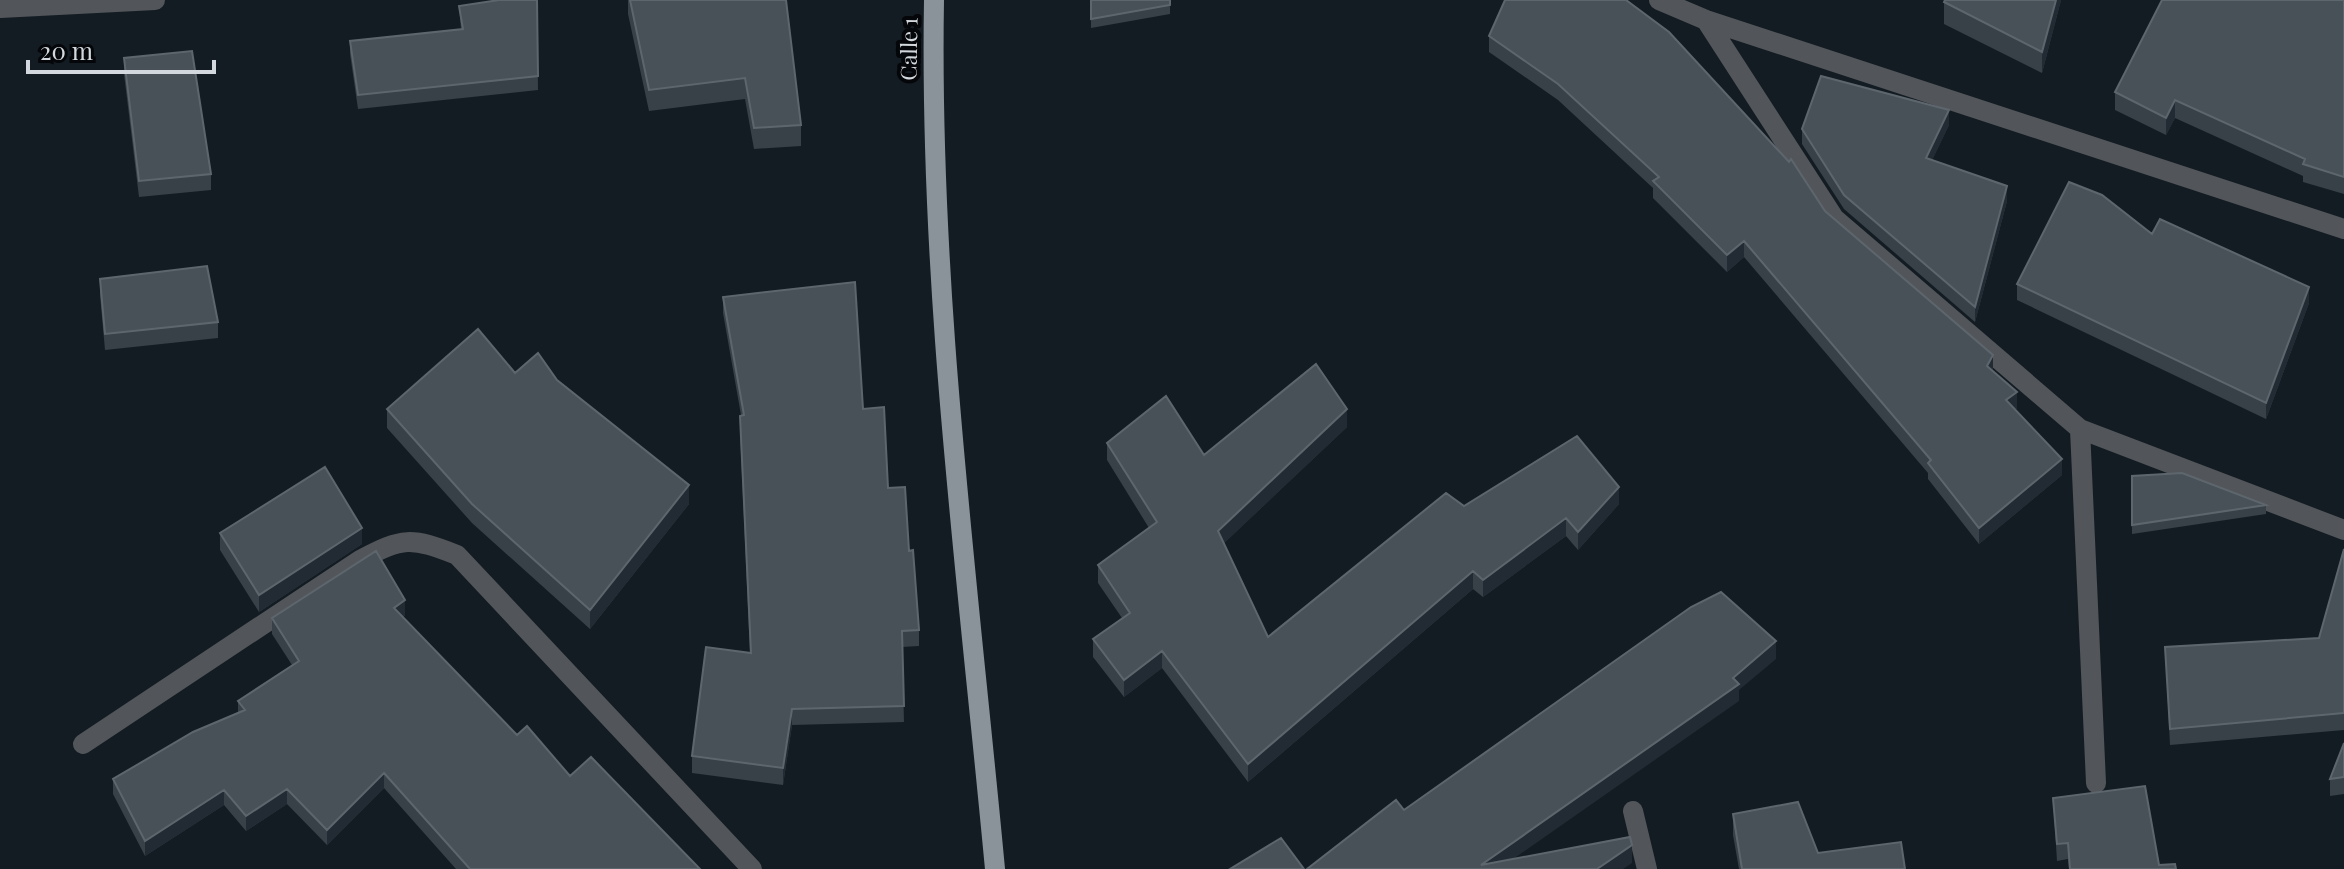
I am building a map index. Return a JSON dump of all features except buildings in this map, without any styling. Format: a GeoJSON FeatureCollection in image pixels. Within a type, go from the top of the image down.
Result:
{"type":"FeatureCollection","features":[{"type":"Feature","properties":{"kind":"main road","name":"Calle 1"},"geometry":{"type":"LineString","coordinates":[[934,0],[932,99],[942,295],[995,869]]}},
{"type":"Feature","properties":{"kind":"street"},"geometry":{"type":"LineString","coordinates":[[0,8],[155,0]]}},
{"type":"Feature","properties":{"kind":"street"},"geometry":{"type":"LineString","coordinates":[[1659,0],[1706,20],[2344,229]]}},
{"type":"Feature","properties":{"kind":"street"},"geometry":{"type":"LineString","coordinates":[[1706,20],[1834,218],[2080,429],[2344,530]]}},
{"type":"Feature","properties":{"kind":"street"},"geometry":{"type":"LineString","coordinates":[[2080,429],[2096,783]]}},
{"type":"Feature","properties":{"kind":"street"},"geometry":{"type":"LineString","coordinates":[[83,744],[360,560],[395,541],[425,542],[457,555],[752,869]]}},
{"type":"Feature","properties":{"kind":"street"},"geometry":{"type":"LineString","coordinates":[[1633,811],[1647,869]]}}]}
